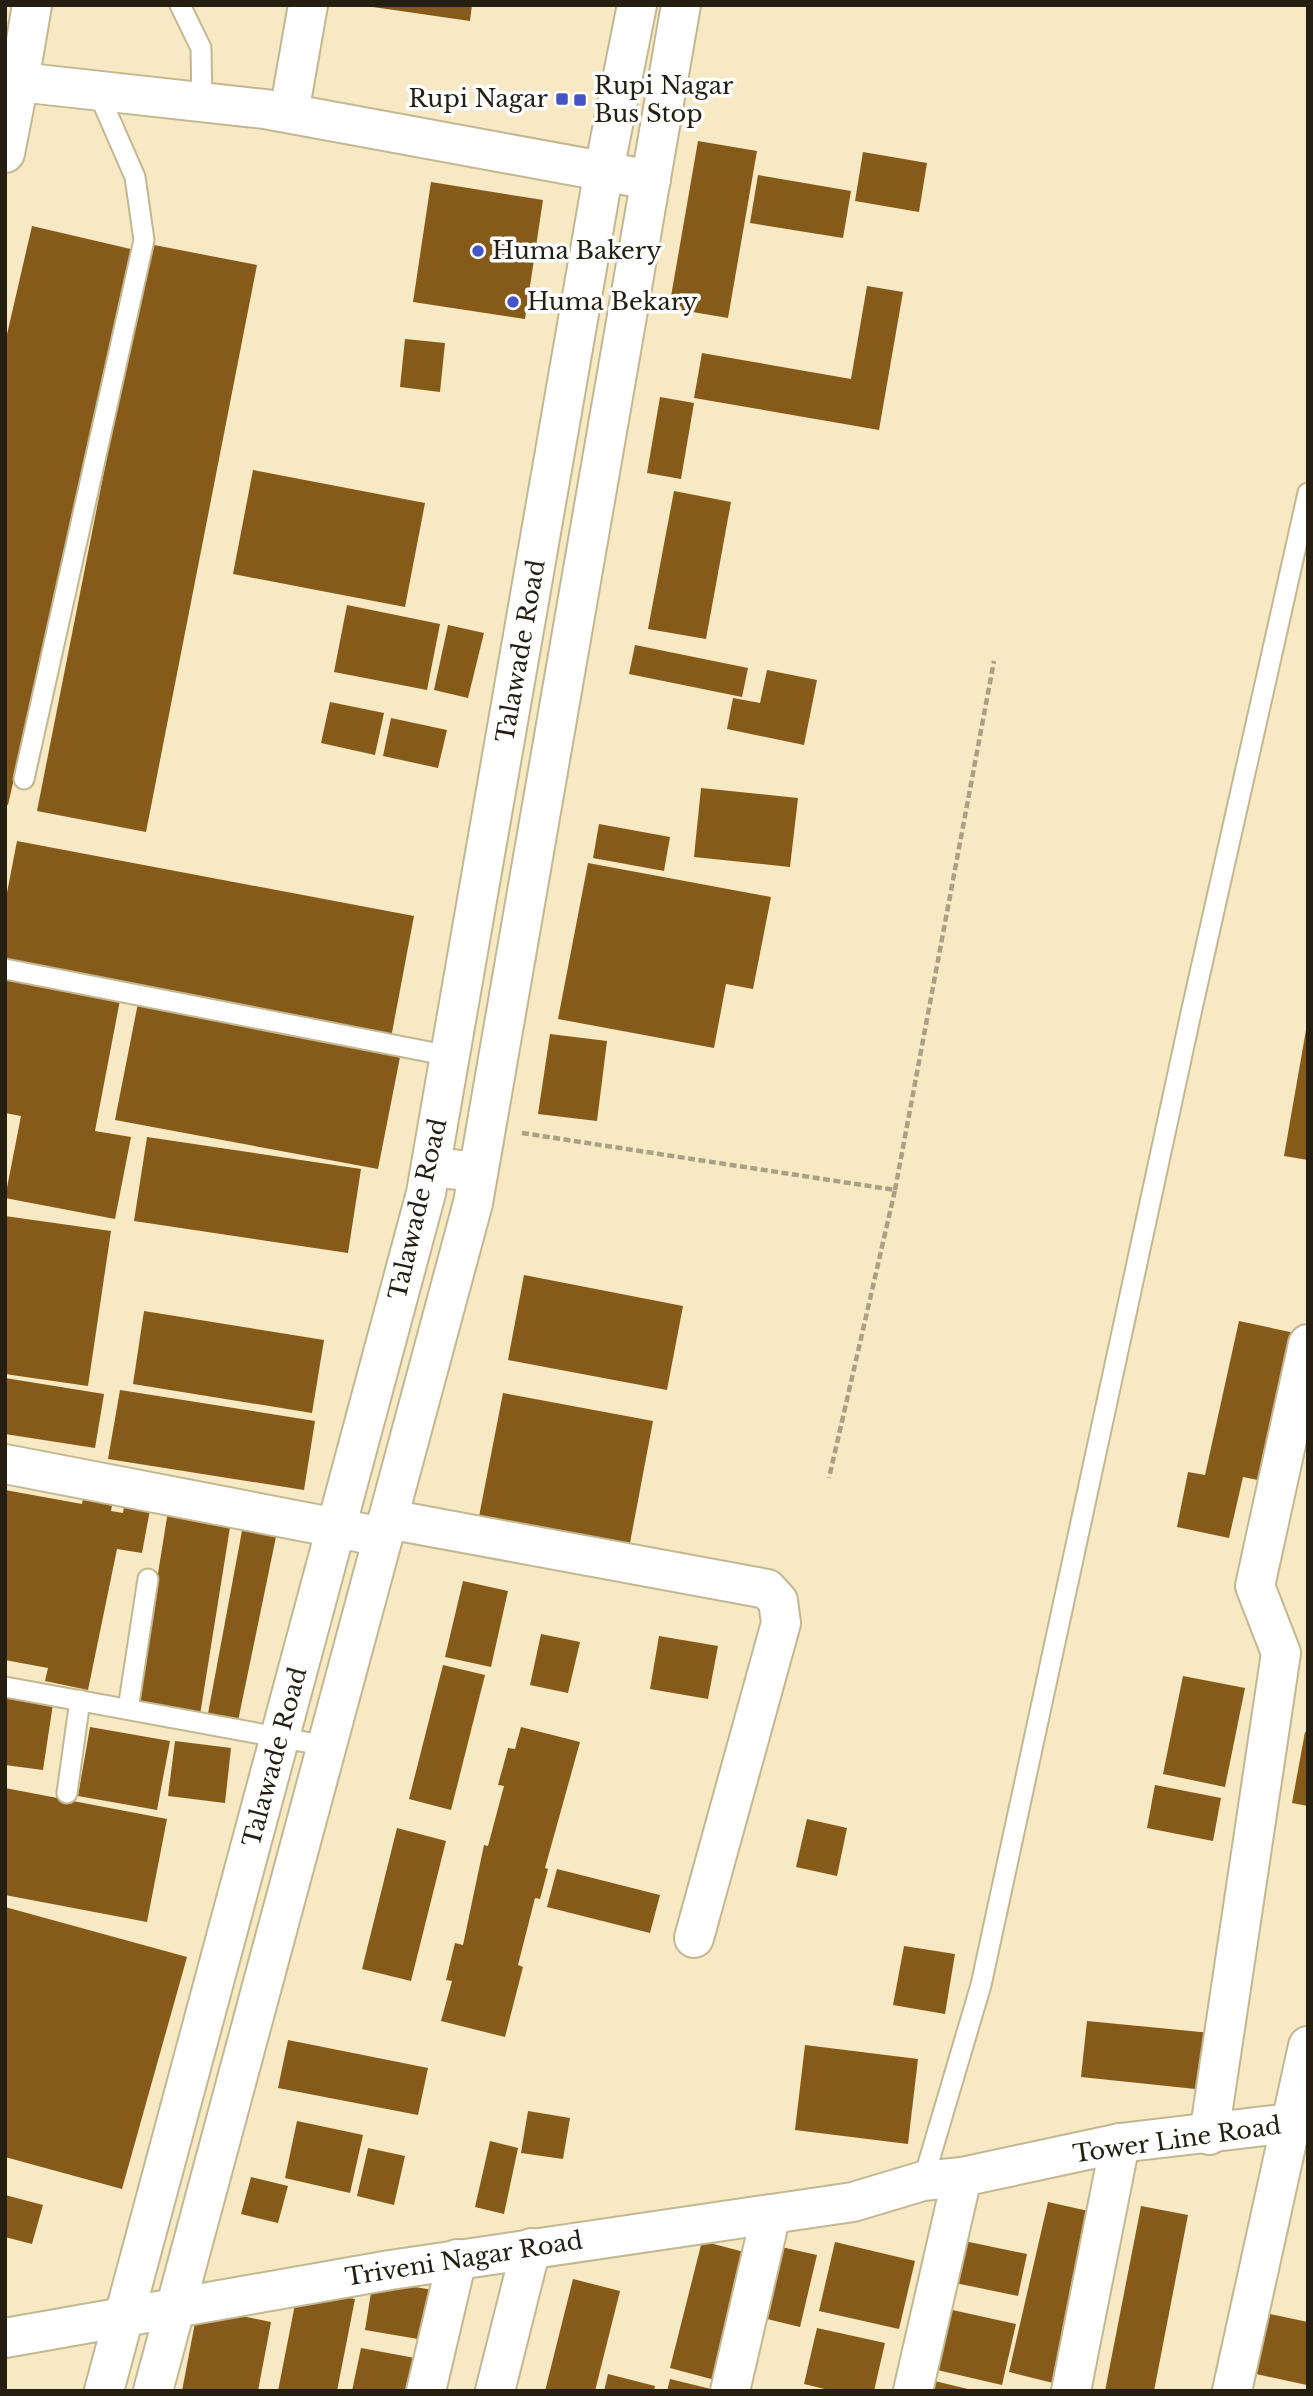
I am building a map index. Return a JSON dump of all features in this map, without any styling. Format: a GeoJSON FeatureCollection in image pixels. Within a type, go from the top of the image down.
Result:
{"type":"FeatureCollection","features":[{"type":"Feature","properties":{"kind":"street"},"geometry":{"type":"LineString","coordinates":[[5,153],[12,80],[32,5]]}},
{"type":"Feature","properties":{"kind":"street"},"geometry":{"type":"LineString","coordinates":[[289,113],[308,5]]}},
{"type":"Feature","properties":{"kind":"street","name":"Talawade Road"},"geometry":{"type":"LineString","coordinates":[[104,2391],[431,1167],[604,170],[637,5]]}},
{"type":"Feature","properties":{"kind":"street","name":"Talawade Road"},"geometry":{"type":"LineString","coordinates":[[153,2391],[472,1203],[681,5]]}},
{"type":"Feature","properties":{"kind":"street"},"geometry":{"type":"LineString","coordinates":[[12,80],[289,113],[651,180]]}},
{"type":"Feature","properties":{"kind":"street"},"geometry":{"type":"LineString","coordinates":[[431,1167],[478,1172]]}},
{"type":"Feature","properties":{"kind":"street"},"geometry":{"type":"LineString","coordinates":[[1209,2135],[1281,1653],[1255,1586],[1308,1344]]}},
{"type":"Feature","properties":{"kind":"street"},"geometry":{"type":"LineString","coordinates":[[5,1464],[337,1525],[385,1528],[767,1589],[778,1601],[781,1623],[694,1938]]}},
{"type":"Feature","properties":{"kind":"street"},"geometry":{"type":"LineString","coordinates":[[1232,2391],[1299,2123],[1308,2046]]}},
{"type":"Feature","properties":{"kind":"street","name":"Tower Line Road"},"geometry":{"type":"LineString","coordinates":[[923,2181],[962,2177],[1120,2143],[1299,2123]]}},
{"type":"Feature","properties":{"kind":"street"},"geometry":{"type":"LineString","coordinates":[[1071,2391],[1120,2143]]}},
{"type":"Feature","properties":{"kind":"street"},"geometry":{"type":"LineString","coordinates":[[913,2391],[962,2177]]}},
{"type":"Feature","properties":{"kind":"street","name":"Triveni Nagar Road"},"geometry":{"type":"LineString","coordinates":[[5,2339],[457,2259],[853,2202],[923,2181]]}},
{"type":"Feature","properties":{"kind":"street"},"geometry":{"type":"LineString","coordinates":[[730,2391],[771,2214]]}},
{"type":"Feature","properties":{"kind":"street"},"geometry":{"type":"LineString","coordinates":[[495,2391],[531,2248]]}},
{"type":"Feature","properties":{"kind":"street"},"geometry":{"type":"LineString","coordinates":[[426,2391],[457,2259]]}},
{"type":"Feature","properties":{"kind":"lane"},"geometry":{"type":"LineString","coordinates":[[180,5],[201,48],[202,102]]}},
{"type":"Feature","properties":{"kind":"lane"},"geometry":{"type":"LineString","coordinates":[[24,779],[144,240],[135,177],[97,90]]}},
{"type":"Feature","properties":{"kind":"lane"},"geometry":{"type":"LineString","coordinates":[[923,2181],[981,1985],[1185,1040],[1308,493]]}},
{"type":"Feature","properties":{"kind":"lane"},"geometry":{"type":"LineString","coordinates":[[5,969],[450,1056]]}},
{"type":"Feature","properties":{"kind":"lane"},"geometry":{"type":"LineString","coordinates":[[128,1709],[148,1578]]}},
{"type":"Feature","properties":{"kind":"lane"},"geometry":{"type":"LineString","coordinates":[[5,1687],[327,1746]]}},
{"type":"Feature","properties":{"kind":"lane"},"geometry":{"type":"LineString","coordinates":[[67,1793],[80,1700]]}},
{"type":"Feature","properties":{"kind":"path"},"geometry":{"type":"LineString","coordinates":[[829,1478],[895,1190],[994,661]]}},
{"type":"Feature","properties":{"kind":"path"},"geometry":{"type":"LineString","coordinates":[[486,1127],[895,1190]]}},
{"type":"Feature","properties":{"kind":"building"},"geometry":{"type":"Polygon","coordinates":[[[359,5],[472,5],[470,21],[359,5]]]}},
{"type":"Feature","properties":{"kind":"building"},"geometry":{"type":"Polygon","coordinates":[[[698,141],[757,151],[728,318],[669,308],[698,141]]]}},
{"type":"Feature","properties":{"kind":"building"},"geometry":{"type":"Polygon","coordinates":[[[863,152],[927,163],[919,212],[855,201],[863,152]]]}},
{"type":"Feature","properties":{"kind":"building"},"geometry":{"type":"Polygon","coordinates":[[[758,175],[851,191],[843,238],[750,223],[758,175]]]}},
{"type":"Feature","properties":{"kind":"building","name":"Huma Bakery"},"geometry":{"type":"Polygon","coordinates":[[[431,182],[543,200],[525,319],[413,302],[431,182]]]}},
{"type":"Feature","properties":{"kind":"building"},"geometry":{"type":"Polygon","coordinates":[[[32,226],[135,250],[8,805],[5,804],[5,343],[32,226]]]}},
{"type":"Feature","properties":{"kind":"building"},"geometry":{"type":"Polygon","coordinates":[[[149,244],[257,265],[146,832],[37,811],[149,244]]]}},
{"type":"Feature","properties":{"kind":"building"},"geometry":{"type":"Polygon","coordinates":[[[867,286],[903,292],[879,430],[694,398],[702,353],[851,379],[867,286]]]}},
{"type":"Feature","properties":{"kind":"building"},"geometry":{"type":"Polygon","coordinates":[[[405,339],[445,343],[440,392],[400,387],[405,339]]]}},
{"type":"Feature","properties":{"kind":"building"},"geometry":{"type":"Polygon","coordinates":[[[660,397],[694,403],[681,479],[647,473],[660,397]]]}},
{"type":"Feature","properties":{"kind":"building"},"geometry":{"type":"Polygon","coordinates":[[[253,470],[425,503],[405,607],[233,574],[253,470]]]}},
{"type":"Feature","properties":{"kind":"building"},"geometry":{"type":"Polygon","coordinates":[[[674,491],[731,502],[706,639],[648,629],[674,491]]]}},
{"type":"Feature","properties":{"kind":"building"},"geometry":{"type":"Polygon","coordinates":[[[347,605],[440,624],[427,690],[334,672],[347,605]]]}},
{"type":"Feature","properties":{"kind":"building"},"geometry":{"type":"Polygon","coordinates":[[[448,625],[484,633],[468,698],[434,690],[448,625]]]}},
{"type":"Feature","properties":{"kind":"building"},"geometry":{"type":"Polygon","coordinates":[[[635,645],[748,668],[742,697],[629,674],[635,645]]]}},
{"type":"Feature","properties":{"kind":"building"},"geometry":{"type":"Polygon","coordinates":[[[767,670],[817,680],[804,745],[727,729],[733,698],[760,703],[767,670]]]}},
{"type":"Feature","properties":{"kind":"building"},"geometry":{"type":"Polygon","coordinates":[[[330,702],[384,713],[375,755],[321,743],[330,702]]]}},
{"type":"Feature","properties":{"kind":"building"},"geometry":{"type":"Polygon","coordinates":[[[391,718],[447,730],[438,768],[383,756],[391,718]]]}},
{"type":"Feature","properties":{"kind":"building"},"geometry":{"type":"Polygon","coordinates":[[[701,788],[798,798],[790,867],[694,857],[701,788]]]}},
{"type":"Feature","properties":{"kind":"building"},"geometry":{"type":"Polygon","coordinates":[[[599,824],[670,837],[664,871],[593,858],[599,824]]]}},
{"type":"Feature","properties":{"kind":"building"},"geometry":{"type":"Polygon","coordinates":[[[17,841],[414,916],[391,1038],[5,965],[5,903],[17,841]]]}},
{"type":"Feature","properties":{"kind":"building"},"geometry":{"type":"Polygon","coordinates":[[[588,863],[771,897],[753,989],[726,984],[714,1048],[558,1019],[588,863]]]}},
{"type":"Feature","properties":{"kind":"building"},"geometry":{"type":"Polygon","coordinates":[[[5,978],[120,1000],[95,1131],[131,1137],[115,1219],[5,1198],[21,1116],[5,1113],[5,978]]]}},
{"type":"Feature","properties":{"kind":"building"},"geometry":{"type":"Polygon","coordinates":[[[138,1003],[401,1052],[378,1169],[115,1120],[138,1003]]]}},
{"type":"Feature","properties":{"kind":"building"},"geometry":{"type":"Polygon","coordinates":[[[1308,1030],[1308,1160],[1284,1156],[1308,1030]]]}},
{"type":"Feature","properties":{"kind":"building"},"geometry":{"type":"Polygon","coordinates":[[[550,1034],[607,1041],[597,1121],[538,1114],[550,1034]]]}},
{"type":"Feature","properties":{"kind":"building"},"geometry":{"type":"Polygon","coordinates":[[[147,1137],[361,1169],[348,1253],[134,1221],[147,1137]]]}},
{"type":"Feature","properties":{"kind":"building"},"geometry":{"type":"Polygon","coordinates":[[[5,1216],[111,1231],[88,1386],[5,1374],[5,1216]]]}},
{"type":"Feature","properties":{"kind":"building"},"geometry":{"type":"Polygon","coordinates":[[[524,1275],[683,1306],[667,1390],[508,1360],[524,1275]]]}},
{"type":"Feature","properties":{"kind":"building"},"geometry":{"type":"Polygon","coordinates":[[[144,1311],[324,1340],[312,1413],[133,1384],[144,1311]]]}},
{"type":"Feature","properties":{"kind":"building"},"geometry":{"type":"Polygon","coordinates":[[[1239,1321],[1295,1333],[1263,1481],[1243,1477],[1229,1538],[1177,1527],[1188,1472],[1205,1475],[1239,1321]]]}},
{"type":"Feature","properties":{"kind":"building"},"geometry":{"type":"Polygon","coordinates":[[[5,1378],[104,1394],[95,1448],[5,1434],[5,1378]]]}},
{"type":"Feature","properties":{"kind":"building"},"geometry":{"type":"Polygon","coordinates":[[[120,1390],[315,1421],[304,1490],[108,1459],[120,1390]]]}},
{"type":"Feature","properties":{"kind":"building"},"geometry":{"type":"Polygon","coordinates":[[[503,1393],[653,1421],[627,1559],[476,1532],[503,1393]]]}},
{"type":"Feature","properties":{"kind":"building"},"geometry":{"type":"Polygon","coordinates":[[[85,1488],[114,1493],[111,1511],[123,1513],[126,1494],[152,1499],[142,1553],[117,1549],[88,1690],[45,1681],[48,1668],[5,1660],[5,1490],[82,1504],[85,1488]]]}},
{"type":"Feature","properties":{"kind":"building"},"geometry":{"type":"Polygon","coordinates":[[[168,1511],[231,1521],[200,1715],[137,1705],[168,1511]]]}},
{"type":"Feature","properties":{"kind":"building"},"geometry":{"type":"Polygon","coordinates":[[[244,1520],[278,1527],[238,1721],[207,1719],[244,1520]]]}},
{"type":"Feature","properties":{"kind":"building"},"geometry":{"type":"Polygon","coordinates":[[[463,1581],[508,1591],[491,1667],[445,1657],[463,1581]]]}},
{"type":"Feature","properties":{"kind":"building"},"geometry":{"type":"Polygon","coordinates":[[[541,1634],[580,1642],[568,1693],[530,1685],[541,1634]]]}},
{"type":"Feature","properties":{"kind":"building"},"geometry":{"type":"Polygon","coordinates":[[[659,1636],[718,1646],[708,1699],[650,1689],[659,1636]]]}},
{"type":"Feature","properties":{"kind":"building"},"geometry":{"type":"Polygon","coordinates":[[[443,1665],[485,1675],[451,1810],[409,1799],[443,1665]]]}},
{"type":"Feature","properties":{"kind":"building"},"geometry":{"type":"Polygon","coordinates":[[[1183,1676],[1245,1688],[1225,1787],[1163,1774],[1183,1676]]]}},
{"type":"Feature","properties":{"kind":"building"},"geometry":{"type":"Polygon","coordinates":[[[5,1697],[53,1704],[43,1770],[5,1765],[5,1697]]]}},
{"type":"Feature","properties":{"kind":"building"},"geometry":{"type":"Polygon","coordinates":[[[90,1727],[170,1741],[157,1810],[78,1796],[90,1727]]]}},
{"type":"Feature","properties":{"kind":"building"},"geometry":{"type":"Polygon","coordinates":[[[521,1727],[580,1742],[545,1868],[548,1869],[540,1899],[535,1898],[518,1965],[523,1967],[505,2037],[441,2021],[452,1981],[446,1980],[455,1943],[463,1945],[484,1845],[488,1846],[504,1786],[498,1785],[508,1748],[515,1749],[521,1727]]]}},
{"type":"Feature","properties":{"kind":"building"},"geometry":{"type":"Polygon","coordinates":[[[1305,1732],[1308,1733],[1308,1806],[1292,1803],[1305,1732]]]}},
{"type":"Feature","properties":{"kind":"building"},"geometry":{"type":"Polygon","coordinates":[[[175,1741],[231,1748],[225,1803],[168,1796],[175,1741]]]}},
{"type":"Feature","properties":{"kind":"building"},"geometry":{"type":"Polygon","coordinates":[[[1155,1785],[1221,1798],[1213,1841],[1147,1828],[1155,1785]]]}},
{"type":"Feature","properties":{"kind":"building"},"geometry":{"type":"Polygon","coordinates":[[[5,1788],[167,1819],[147,1922],[5,1895],[5,1788]]]}},
{"type":"Feature","properties":{"kind":"building"},"geometry":{"type":"Polygon","coordinates":[[[807,1819],[847,1828],[837,1876],[796,1867],[807,1819]]]}},
{"type":"Feature","properties":{"kind":"building"},"geometry":{"type":"Polygon","coordinates":[[[397,1828],[446,1841],[411,1981],[362,1969],[397,1828]]]}},
{"type":"Feature","properties":{"kind":"building"},"geometry":{"type":"Polygon","coordinates":[[[557,1869],[660,1895],[650,1933],[547,1907],[557,1869]]]}},
{"type":"Feature","properties":{"kind":"building"},"geometry":{"type":"Polygon","coordinates":[[[5,1907],[187,1957],[122,2189],[5,2157],[5,1907]]]}},
{"type":"Feature","properties":{"kind":"building"},"geometry":{"type":"Polygon","coordinates":[[[904,1946],[955,1954],[945,2014],[893,2005],[904,1946]]]}},
{"type":"Feature","properties":{"kind":"building"},"geometry":{"type":"Polygon","coordinates":[[[1087,2021],[1211,2033],[1205,2090],[1081,2077],[1087,2021]]]}},
{"type":"Feature","properties":{"kind":"building"},"geometry":{"type":"Polygon","coordinates":[[[288,2040],[428,2068],[418,2115],[278,2088],[288,2040]]]}},
{"type":"Feature","properties":{"kind":"building"},"geometry":{"type":"Polygon","coordinates":[[[805,2045],[918,2059],[908,2144],[795,2130],[805,2045]]]}},
{"type":"Feature","properties":{"kind":"building"},"geometry":{"type":"Polygon","coordinates":[[[528,2111],[570,2118],[563,2159],[521,2153],[528,2111]]]}},
{"type":"Feature","properties":{"kind":"building"},"geometry":{"type":"Polygon","coordinates":[[[297,2121],[363,2135],[350,2193],[285,2178],[297,2121]]]}},
{"type":"Feature","properties":{"kind":"building"},"geometry":{"type":"Polygon","coordinates":[[[490,2141],[518,2148],[504,2214],[475,2207],[490,2141]]]}},
{"type":"Feature","properties":{"kind":"building"},"geometry":{"type":"Polygon","coordinates":[[[368,2148],[405,2156],[394,2205],[357,2196],[368,2148]]]}},
{"type":"Feature","properties":{"kind":"building"},"geometry":{"type":"Polygon","coordinates":[[[251,2177],[288,2186],[278,2223],[241,2214],[251,2177]]]}},
{"type":"Feature","properties":{"kind":"building"},"geometry":{"type":"Polygon","coordinates":[[[5,2195],[43,2205],[32,2244],[5,2237],[5,2195]]]}},
{"type":"Feature","properties":{"kind":"building"},"geometry":{"type":"Polygon","coordinates":[[[1048,2202],[1102,2214],[1081,2262],[1053,2383],[1009,2372],[1048,2202]]]}},
{"type":"Feature","properties":{"kind":"building"},"geometry":{"type":"Polygon","coordinates":[[[1141,2206],[1188,2215],[1154,2391],[1105,2391],[1141,2206]]]}},
{"type":"Feature","properties":{"kind":"building"},"geometry":{"type":"Polygon","coordinates":[[[950,2238],[1027,2254],[1018,2296],[941,2280],[950,2238]]]}},
{"type":"Feature","properties":{"kind":"building"},"geometry":{"type":"Polygon","coordinates":[[[702,2241],[748,2253],[715,2380],[670,2368],[702,2241]]]}},
{"type":"Feature","properties":{"kind":"building"},"geometry":{"type":"Polygon","coordinates":[[[835,2242],[915,2261],[899,2329],[819,2311],[835,2242]]]}},
{"type":"Feature","properties":{"kind":"building"},"geometry":{"type":"Polygon","coordinates":[[[768,2244],[817,2255],[800,2327],[751,2315],[768,2244]]]}},
{"type":"Feature","properties":{"kind":"building"},"geometry":{"type":"Polygon","coordinates":[[[573,2279],[620,2291],[595,2391],[545,2391],[573,2279]]]}},
{"type":"Feature","properties":{"kind":"building"},"geometry":{"type":"Polygon","coordinates":[[[373,2280],[433,2290],[424,2340],[365,2330],[373,2280]]]}},
{"type":"Feature","properties":{"kind":"building"},"geometry":{"type":"Polygon","coordinates":[[[298,2289],[355,2299],[337,2391],[278,2391],[298,2289]]]}},
{"type":"Feature","properties":{"kind":"building"},"geometry":{"type":"Polygon","coordinates":[[[934,2306],[1016,2324],[1002,2385],[920,2366],[934,2306]]]}},
{"type":"Feature","properties":{"kind":"building"},"geometry":{"type":"Polygon","coordinates":[[[198,2307],[271,2322],[258,2391],[182,2391],[198,2307]]]}},
{"type":"Feature","properties":{"kind":"building"},"geometry":{"type":"Polygon","coordinates":[[[1270,2314],[1308,2322],[1307,2385],[1256,2374],[1270,2314]]]}},
{"type":"Feature","properties":{"kind":"building"},"geometry":{"type":"Polygon","coordinates":[[[817,2328],[885,2343],[874,2391],[833,2391],[804,2384],[817,2328]]]}},
{"type":"Feature","properties":{"kind":"building"},"geometry":{"type":"Polygon","coordinates":[[[361,2348],[415,2358],[408,2391],[352,2391],[361,2348]]]}},
{"type":"Feature","properties":{"kind":"building"},"geometry":{"type":"Polygon","coordinates":[[[608,2374],[655,2386],[654,2391],[604,2391],[608,2374]]]}},
{"type":"Feature","properties":{"kind":"building"},"geometry":{"type":"Polygon","coordinates":[[[918,2377],[972,2390],[972,2391],[915,2391],[918,2377]]]}},
{"type":"Feature","properties":{"kind":"building"},"geometry":{"type":"Polygon","coordinates":[[[670,2379],[715,2390],[715,2391],[667,2391],[670,2379]]]}},
{"type":"Feature","properties":{"kind":"place","name":"Rupi Nagar"},"geometry":{"type":"Point","coordinates":[562,99]}},
{"type":"Feature","properties":{"kind":"place","name":"Rupi Nagar Bus Stop"},"geometry":{"type":"Point","coordinates":[580,100]}},
{"type":"Feature","properties":{"kind":"place","name":"Huma Bakery"},"geometry":{"type":"Point","coordinates":[478,251]}},
{"type":"Feature","properties":{"kind":"place","name":"Huma Bekary"},"geometry":{"type":"Point","coordinates":[513,302]}}]}
